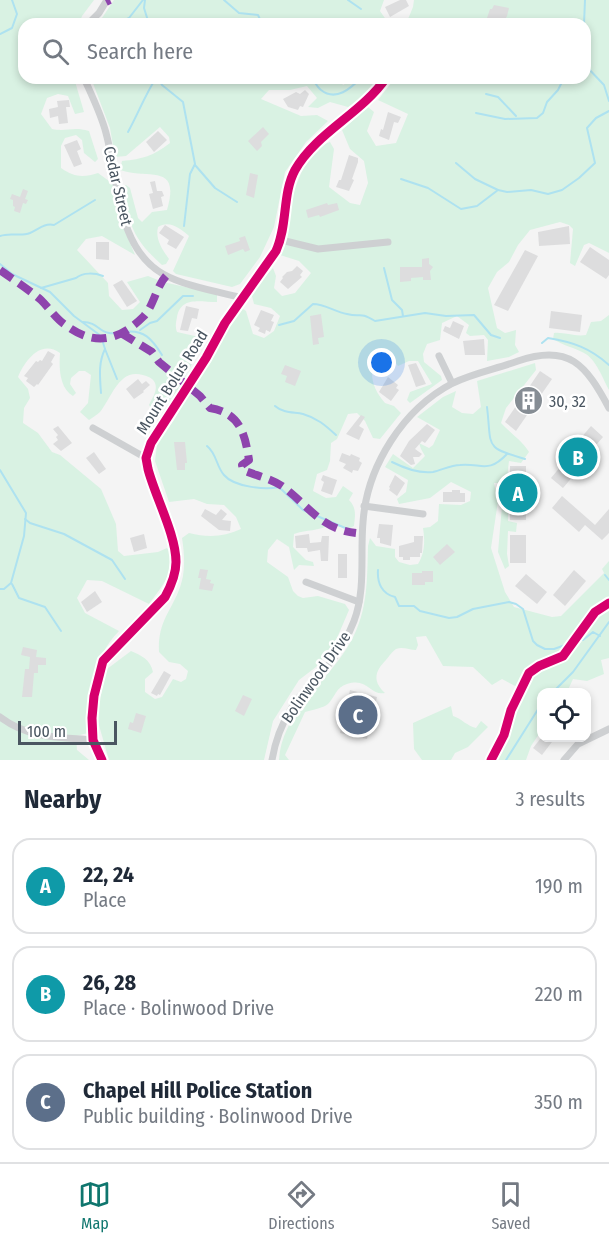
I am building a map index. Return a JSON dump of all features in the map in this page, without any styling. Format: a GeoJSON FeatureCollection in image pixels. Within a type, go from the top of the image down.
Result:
{"type":"FeatureCollection","features":[{"type":"Feature","properties":{"kind":"street"},"geometry":{"type":"LineString","coordinates":[[94,18],[107,0]]}},
{"type":"Feature","properties":{"kind":"street","name":"Cedar Street"},"geometry":{"type":"LineString","coordinates":[[87,84],[106,135],[126,227],[145,259],[166,276],[243,298]]}},
{"type":"Feature","properties":{"kind":"street","name":"Mount Bolus Road"},"geometry":{"type":"LineString","coordinates":[[102,760],[93,740],[94,696],[103,661],[165,597],[176,569],[176,552],[146,458],[151,443],[281,240],[288,193],[294,172],[303,158],[370,98],[381,84]]}},
{"type":"Feature","properties":{"kind":"street"},"geometry":{"type":"LineString","coordinates":[[281,240],[318,249],[388,242]]}},
{"type":"Feature","properties":{"kind":"street","name":"Bolinwood Drive"},"geometry":{"type":"LineString","coordinates":[[272,760],[279,733],[288,714],[302,693],[334,657],[354,621],[362,580],[364,506],[375,471],[396,433],[412,414],[452,383],[476,373],[528,357],[560,355],[577,362],[589,374],[609,408]]}},
{"type":"Feature","properties":{"kind":"street"},"geometry":{"type":"LineString","coordinates":[[439,356],[452,383]]}},
{"type":"Feature","properties":{"kind":"street"},"geometry":{"type":"LineString","coordinates":[[93,428],[146,458]]}},
{"type":"Feature","properties":{"kind":"street"},"geometry":{"type":"LineString","coordinates":[[364,506],[423,514]]}},
{"type":"Feature","properties":{"kind":"street"},"geometry":{"type":"LineString","coordinates":[[306,582],[359,602]]}},
{"type":"Feature","properties":{"kind":"street"},"geometry":{"type":"LineString","coordinates":[[0,717],[29,734],[93,740]]}},
{"type":"Feature","properties":{"kind":"street"},"geometry":{"type":"LineString","coordinates":[[564,760],[578,744],[609,729]]}},
{"type":"Feature","properties":{"kind":"green space"},"geometry":{"type":"Polygon","coordinates":[[[0,0],[94,0],[81,18],[18,18],[18,84],[76,84],[84,112],[75,114],[68,96],[58,94],[47,98],[41,114],[52,129],[89,131],[98,159],[95,162],[84,153],[82,140],[76,135],[65,138],[61,146],[61,168],[79,176],[98,173],[113,184],[118,214],[135,255],[102,236],[86,239],[77,250],[108,283],[109,296],[122,310],[133,309],[140,302],[127,282],[148,276],[163,282],[217,294],[217,302],[187,303],[179,310],[176,323],[177,332],[199,337],[203,343],[178,390],[157,416],[149,405],[155,392],[155,383],[148,377],[135,374],[128,376],[117,385],[100,412],[89,420],[80,412],[88,403],[91,375],[85,371],[79,371],[71,378],[70,384],[76,393],[73,396],[62,383],[60,353],[53,349],[46,348],[34,353],[18,377],[28,389],[30,398],[24,408],[23,423],[38,433],[52,452],[60,455],[101,489],[116,524],[118,551],[124,556],[158,552],[167,548],[171,563],[167,577],[149,604],[102,581],[87,580],[77,598],[85,613],[119,631],[103,653],[93,678],[88,733],[76,736],[77,750],[89,760],[0,760],[0,0]]]}},
{"type":"Feature","properties":{"kind":"green space"},"geometry":{"type":"Polygon","coordinates":[[[114,0],[384,0],[380,11],[385,18],[102,18],[114,0]]]}},
{"type":"Feature","properties":{"kind":"green space"},"geometry":{"type":"Polygon","coordinates":[[[414,0],[609,0],[609,253],[589,243],[584,245],[575,266],[570,263],[573,229],[569,225],[560,222],[530,230],[518,245],[509,262],[497,272],[488,288],[497,328],[505,333],[516,330],[515,345],[519,352],[509,357],[487,361],[488,340],[484,335],[470,336],[466,333],[469,325],[457,316],[442,323],[440,340],[427,344],[423,354],[424,362],[441,376],[442,380],[410,403],[407,400],[410,392],[432,384],[418,361],[409,361],[398,366],[393,359],[375,356],[372,375],[377,392],[385,403],[394,406],[401,413],[380,439],[373,438],[365,421],[357,413],[348,414],[337,439],[331,443],[327,470],[317,474],[313,491],[326,498],[336,497],[343,486],[353,493],[349,500],[354,509],[354,526],[348,529],[331,524],[294,534],[293,547],[306,560],[313,562],[314,566],[299,565],[294,570],[289,547],[277,539],[268,550],[267,562],[288,577],[293,591],[298,596],[303,598],[318,596],[345,604],[349,610],[337,638],[316,667],[299,680],[273,721],[264,760],[109,760],[96,715],[107,669],[131,651],[142,656],[148,661],[153,672],[145,679],[145,692],[155,699],[162,697],[173,679],[181,682],[186,679],[188,671],[180,664],[169,662],[159,652],[161,630],[183,576],[182,538],[189,533],[216,536],[241,529],[236,517],[224,505],[207,504],[194,499],[169,502],[155,461],[157,445],[240,307],[246,311],[253,334],[264,338],[274,331],[280,316],[271,308],[254,304],[251,292],[273,268],[276,276],[274,288],[282,296],[295,293],[311,273],[299,261],[280,255],[294,191],[308,160],[318,149],[330,142],[334,149],[329,187],[350,203],[360,205],[368,183],[364,161],[350,149],[342,130],[368,107],[374,112],[367,131],[376,146],[396,143],[408,114],[378,100],[390,84],[591,84],[591,18],[408,18],[414,0]]]}},
{"type":"Feature","properties":{"kind":"green space"},"geometry":{"type":"Polygon","coordinates":[[[93,84],[373,84],[362,98],[348,107],[330,102],[318,108],[308,107],[317,98],[307,86],[290,90],[269,90],[261,99],[301,116],[317,115],[328,121],[306,142],[285,172],[274,227],[260,257],[240,284],[232,287],[176,274],[173,271],[189,236],[178,228],[166,224],[158,227],[158,240],[169,259],[166,264],[162,265],[144,246],[130,221],[121,187],[126,185],[130,188],[138,218],[142,222],[152,212],[167,210],[170,185],[166,179],[159,176],[120,170],[122,161],[153,154],[170,143],[169,137],[160,127],[126,156],[115,157],[110,128],[93,84]]]}},
{"type":"Feature","properties":{"kind":"green space"},"geometry":{"type":"Polygon","coordinates":[[[609,315],[609,390],[599,370],[588,356],[553,339],[554,333],[586,335],[591,322],[601,321],[609,315]]]}},
{"type":"Feature","properties":{"kind":"green space"},"geometry":{"type":"Polygon","coordinates":[[[535,363],[536,370],[506,408],[501,423],[520,440],[529,452],[521,463],[509,461],[508,521],[517,523],[516,532],[508,531],[509,566],[505,569],[498,552],[503,494],[499,483],[494,483],[498,501],[491,548],[505,592],[514,607],[552,617],[561,616],[604,573],[602,569],[609,561],[609,602],[590,616],[563,653],[534,665],[526,671],[517,687],[502,679],[492,685],[473,667],[443,666],[426,636],[416,637],[418,645],[416,650],[396,649],[379,668],[376,676],[378,684],[385,693],[376,692],[360,683],[343,685],[328,704],[305,712],[285,755],[289,760],[279,760],[282,743],[296,714],[338,662],[354,636],[363,611],[370,538],[376,546],[395,549],[395,557],[399,562],[410,565],[418,564],[424,546],[423,528],[430,527],[438,521],[439,504],[461,505],[470,501],[471,492],[451,482],[430,498],[399,504],[397,499],[406,492],[408,480],[385,467],[393,454],[413,468],[425,456],[419,443],[429,448],[433,445],[440,430],[417,417],[443,397],[456,391],[452,407],[462,413],[473,414],[481,407],[477,381],[535,363]]]}},
{"type":"Feature","properties":{"kind":"green space"},"geometry":{"type":"Polygon","coordinates":[[[609,606],[609,658],[601,660],[604,674],[587,681],[573,679],[569,688],[537,688],[537,737],[526,760],[492,760],[529,676],[537,669],[566,656],[601,611],[609,606]]]}},
{"type":"Feature","properties":{"kind":"green space"},"geometry":{"type":"Polygon","coordinates":[[[451,706],[453,716],[470,726],[476,728],[481,721],[488,727],[468,747],[455,753],[451,760],[422,760],[414,749],[413,723],[451,706]]]}},
{"type":"Feature","properties":{"kind":"building"},"geometry":{"type":"Polygon","coordinates":[[[400,0],[406,0],[409,6],[390,17],[385,7],[400,0]]]}},
{"type":"Feature","properties":{"kind":"building"},"geometry":{"type":"Polygon","coordinates":[[[494,5],[509,8],[506,18],[487,18],[494,5]]]}},
{"type":"Feature","properties":{"kind":"building"},"geometry":{"type":"Polygon","coordinates":[[[305,90],[309,94],[303,107],[300,106],[298,110],[288,107],[283,99],[296,92],[300,94],[305,90]]]}},
{"type":"Feature","properties":{"kind":"building"},"geometry":{"type":"Polygon","coordinates":[[[69,100],[70,107],[66,107],[68,123],[59,124],[58,116],[50,118],[49,109],[58,107],[57,101],[69,100]]]}},
{"type":"Feature","properties":{"kind":"building"},"geometry":{"type":"Polygon","coordinates":[[[388,112],[401,117],[398,123],[394,122],[389,140],[379,136],[388,112]]]}},
{"type":"Feature","properties":{"kind":"building"},"geometry":{"type":"Polygon","coordinates":[[[263,127],[269,134],[261,142],[262,146],[257,151],[248,141],[263,127]]]}},
{"type":"Feature","properties":{"kind":"building"},"geometry":{"type":"Polygon","coordinates":[[[158,131],[167,140],[154,152],[146,142],[158,131]]]}},
{"type":"Feature","properties":{"kind":"building"},"geometry":{"type":"Polygon","coordinates":[[[77,140],[81,149],[77,151],[82,164],[74,167],[64,145],[77,140]]]}},
{"type":"Feature","properties":{"kind":"building"},"geometry":{"type":"Polygon","coordinates":[[[349,155],[358,158],[358,162],[349,191],[336,187],[341,180],[349,155]]]}},
{"type":"Feature","properties":{"kind":"building"},"geometry":{"type":"Polygon","coordinates":[[[250,173],[258,175],[254,198],[246,195],[250,173]]]}},
{"type":"Feature","properties":{"kind":"building"},"geometry":{"type":"Polygon","coordinates":[[[155,181],[157,191],[162,191],[164,196],[161,197],[163,206],[153,209],[149,194],[153,193],[150,182],[155,181]]]}},
{"type":"Feature","properties":{"kind":"building"},"geometry":{"type":"Polygon","coordinates":[[[23,189],[28,191],[25,199],[28,200],[26,204],[23,203],[20,213],[14,211],[13,200],[10,199],[12,194],[20,197],[23,189]]]}},
{"type":"Feature","properties":{"kind":"building"},"geometry":{"type":"Polygon","coordinates":[[[327,203],[328,205],[337,203],[339,210],[320,217],[319,215],[308,218],[306,210],[327,203]]]}},
{"type":"Feature","properties":{"kind":"building"},"geometry":{"type":"Polygon","coordinates":[[[165,225],[184,237],[176,249],[167,244],[169,240],[159,233],[165,225]]]}},
{"type":"Feature","properties":{"kind":"building"},"geometry":{"type":"Polygon","coordinates":[[[569,226],[570,244],[539,246],[538,232],[569,226]]]}},
{"type":"Feature","properties":{"kind":"building"},"geometry":{"type":"Polygon","coordinates":[[[245,236],[250,250],[245,252],[243,249],[228,255],[225,246],[240,241],[239,238],[245,236]]]}},
{"type":"Feature","properties":{"kind":"building"},"geometry":{"type":"Polygon","coordinates":[[[96,242],[109,242],[109,260],[96,259],[96,242]]]}},
{"type":"Feature","properties":{"kind":"building"},"geometry":{"type":"Polygon","coordinates":[[[590,247],[609,260],[609,275],[606,279],[580,262],[590,247]]]}},
{"type":"Feature","properties":{"kind":"building"},"geometry":{"type":"Polygon","coordinates":[[[525,250],[538,256],[508,311],[494,305],[525,250]]]}},
{"type":"Feature","properties":{"kind":"building"},"geometry":{"type":"Polygon","coordinates":[[[429,258],[429,264],[433,267],[430,271],[431,280],[423,280],[423,277],[400,282],[400,267],[422,267],[422,259],[429,258]]]}},
{"type":"Feature","properties":{"kind":"building"},"geometry":{"type":"Polygon","coordinates":[[[297,266],[303,271],[300,275],[302,277],[288,289],[280,282],[287,272],[297,266]]]}},
{"type":"Feature","properties":{"kind":"building"},"geometry":{"type":"Polygon","coordinates":[[[122,280],[137,301],[127,307],[113,285],[122,280]]]}},
{"type":"Feature","properties":{"kind":"building"},"geometry":{"type":"Polygon","coordinates":[[[186,306],[199,309],[197,319],[192,318],[188,331],[180,330],[186,306]]]}},
{"type":"Feature","properties":{"kind":"building"},"geometry":{"type":"Polygon","coordinates":[[[261,310],[274,315],[270,332],[266,330],[265,334],[258,331],[260,328],[254,325],[261,310]]]}},
{"type":"Feature","properties":{"kind":"building"},"geometry":{"type":"Polygon","coordinates":[[[551,311],[582,315],[580,332],[549,328],[551,311]]]}},
{"type":"Feature","properties":{"kind":"building"},"geometry":{"type":"Polygon","coordinates":[[[321,314],[324,337],[318,338],[319,344],[313,345],[310,316],[321,314]]]}},
{"type":"Feature","properties":{"kind":"building"},"geometry":{"type":"Polygon","coordinates":[[[453,321],[464,326],[459,339],[443,331],[445,326],[450,328],[453,321]]]}},
{"type":"Feature","properties":{"kind":"building"},"geometry":{"type":"Polygon","coordinates":[[[484,339],[485,355],[465,355],[463,341],[484,339]]]}},
{"type":"Feature","properties":{"kind":"building"},"geometry":{"type":"Polygon","coordinates":[[[48,351],[55,355],[51,362],[53,364],[38,385],[34,387],[26,381],[28,378],[24,376],[36,361],[42,361],[48,351]]]}},
{"type":"Feature","properties":{"kind":"building"},"geometry":{"type":"Polygon","coordinates":[[[416,363],[426,384],[416,387],[408,365],[416,363]]]}},
{"type":"Feature","properties":{"kind":"building"},"geometry":{"type":"Polygon","coordinates":[[[285,365],[301,371],[295,386],[285,382],[287,376],[281,374],[285,365]]]}},
{"type":"Feature","properties":{"kind":"building","name":"30, 32"},"geometry":{"type":"Polygon","coordinates":[[[540,371],[552,379],[516,431],[505,422],[540,371]]]}},
{"type":"Feature","properties":{"kind":"building"},"geometry":{"type":"Polygon","coordinates":[[[388,377],[398,385],[396,388],[399,390],[391,401],[379,392],[388,377]]]}},
{"type":"Feature","properties":{"kind":"building"},"geometry":{"type":"Polygon","coordinates":[[[138,379],[142,384],[146,381],[150,385],[134,399],[126,389],[138,379]]]}},
{"type":"Feature","properties":{"kind":"building"},"geometry":{"type":"Polygon","coordinates":[[[361,415],[365,417],[359,426],[364,429],[359,440],[346,434],[361,415]]]}},
{"type":"Feature","properties":{"kind":"building"},"geometry":{"type":"Polygon","coordinates":[[[427,424],[435,430],[425,443],[422,441],[415,449],[422,454],[419,457],[413,457],[415,464],[411,465],[400,456],[409,441],[427,424]]]}},
{"type":"Feature","properties":{"kind":"building"},"geometry":{"type":"Polygon","coordinates":[[[58,426],[72,443],[61,451],[53,444],[58,440],[56,437],[58,435],[53,429],[58,426]]]}},
{"type":"Feature","properties":{"kind":"building"},"geometry":{"type":"Polygon","coordinates":[[[591,426],[603,437],[563,488],[551,478],[591,426]]]}},
{"type":"Feature","properties":{"kind":"building"},"geometry":{"type":"Polygon","coordinates":[[[174,442],[185,442],[187,463],[185,463],[185,470],[177,470],[174,442]]]}},
{"type":"Feature","properties":{"kind":"building"},"geometry":{"type":"Polygon","coordinates":[[[94,452],[106,469],[99,474],[86,458],[94,452]]]}},
{"type":"Feature","properties":{"kind":"building"},"geometry":{"type":"Polygon","coordinates":[[[342,453],[360,458],[359,461],[362,463],[358,471],[353,470],[352,473],[343,468],[346,464],[339,461],[342,453]]]}},
{"type":"Feature","properties":{"kind":"building"},"geometry":{"type":"Polygon","coordinates":[[[510,466],[526,466],[526,520],[510,520],[510,466]]]}},
{"type":"Feature","properties":{"kind":"building"},"geometry":{"type":"Polygon","coordinates":[[[323,475],[337,480],[332,495],[321,491],[324,482],[321,480],[323,475]]]}},
{"type":"Feature","properties":{"kind":"building"},"geometry":{"type":"Polygon","coordinates":[[[395,475],[405,483],[397,496],[389,490],[395,475]]]}},
{"type":"Feature","properties":{"kind":"building"},"geometry":{"type":"Polygon","coordinates":[[[452,490],[465,493],[465,502],[443,502],[443,492],[452,492],[452,490]]]}},
{"type":"Feature","properties":{"kind":"building"},"geometry":{"type":"Polygon","coordinates":[[[562,496],[595,525],[609,509],[609,533],[602,540],[585,525],[579,532],[552,508],[562,496]]]}},
{"type":"Feature","properties":{"kind":"building"},"geometry":{"type":"Polygon","coordinates":[[[205,509],[216,515],[221,509],[227,514],[222,520],[231,521],[230,531],[219,530],[201,516],[205,509]]]}},
{"type":"Feature","properties":{"kind":"building"},"geometry":{"type":"Polygon","coordinates":[[[379,524],[393,525],[391,546],[380,543],[380,538],[377,538],[379,524]]]}},
{"type":"Feature","properties":{"kind":"building"},"geometry":{"type":"Polygon","coordinates":[[[144,534],[147,548],[134,552],[130,538],[144,534]]]}},
{"type":"Feature","properties":{"kind":"building"},"geometry":{"type":"Polygon","coordinates":[[[309,534],[310,543],[321,542],[322,536],[329,536],[328,561],[321,561],[320,550],[308,552],[307,548],[296,548],[295,536],[309,534]]]}},
{"type":"Feature","properties":{"kind":"building"},"geometry":{"type":"Polygon","coordinates":[[[510,535],[526,535],[526,563],[510,563],[510,535]]]}},
{"type":"Feature","properties":{"kind":"building"},"geometry":{"type":"Polygon","coordinates":[[[414,536],[423,536],[422,553],[420,557],[403,560],[403,557],[399,557],[399,546],[414,542],[414,536]]]}},
{"type":"Feature","properties":{"kind":"building"},"geometry":{"type":"Polygon","coordinates":[[[447,544],[455,552],[440,565],[433,557],[447,544]]]}},
{"type":"Feature","properties":{"kind":"building"},"geometry":{"type":"Polygon","coordinates":[[[338,554],[347,554],[347,578],[338,578],[338,554]]]}},
{"type":"Feature","properties":{"kind":"building"},"geometry":{"type":"Polygon","coordinates":[[[200,569],[208,570],[206,579],[211,580],[210,583],[214,584],[212,591],[199,589],[200,569]]]}},
{"type":"Feature","properties":{"kind":"building"},"geometry":{"type":"Polygon","coordinates":[[[574,570],[586,581],[565,606],[553,595],[574,570]]]}},
{"type":"Feature","properties":{"kind":"building"},"geometry":{"type":"Polygon","coordinates":[[[422,571],[433,571],[433,582],[425,582],[425,585],[412,585],[412,573],[422,573],[422,571]]]}},
{"type":"Feature","properties":{"kind":"building"},"geometry":{"type":"Polygon","coordinates":[[[526,574],[547,592],[537,604],[515,586],[526,574]]]}},
{"type":"Feature","properties":{"kind":"building"},"geometry":{"type":"Polygon","coordinates":[[[95,591],[102,602],[87,612],[81,602],[95,591]]]}},
{"type":"Feature","properties":{"kind":"building"},"geometry":{"type":"Polygon","coordinates":[[[23,647],[37,650],[36,657],[46,658],[46,665],[38,665],[38,673],[34,673],[32,697],[22,697],[25,669],[29,669],[30,657],[21,655],[23,647]]]}},
{"type":"Feature","properties":{"kind":"building"},"geometry":{"type":"Polygon","coordinates":[[[164,671],[171,675],[160,695],[157,696],[151,693],[164,671]]]}},
{"type":"Feature","properties":{"kind":"building"},"geometry":{"type":"Polygon","coordinates":[[[350,690],[377,697],[367,739],[340,733],[350,690]]]}},
{"type":"Feature","properties":{"kind":"building"},"geometry":{"type":"Polygon","coordinates":[[[243,695],[252,699],[244,716],[235,711],[243,695]]]}},
{"type":"Feature","properties":{"kind":"building"},"geometry":{"type":"Polygon","coordinates":[[[136,713],[146,716],[141,733],[128,729],[136,713]]]}},
{"type":"Feature","properties":{"kind":"building"},"geometry":{"type":"Polygon","coordinates":[[[538,742],[552,742],[542,755],[533,748],[538,742]]]}},
{"type":"Feature","properties":{"kind":"waterway"},"geometry":{"type":"LineString","coordinates":[[0,34],[12,28],[17,14],[12,0]]}},
{"type":"Feature","properties":{"kind":"waterway"},"geometry":{"type":"LineString","coordinates":[[129,18],[143,0]]}},
{"type":"Feature","properties":{"kind":"waterway"},"geometry":{"type":"LineString","coordinates":[[145,0],[144,8],[147,18]]}},
{"type":"Feature","properties":{"kind":"waterway"},"geometry":{"type":"LineString","coordinates":[[224,0],[239,13],[258,15],[259,18]]}},
{"type":"Feature","properties":{"kind":"waterway"},"geometry":{"type":"LineString","coordinates":[[348,0],[361,9]]}},
{"type":"Feature","properties":{"kind":"waterway"},"geometry":{"type":"LineString","coordinates":[[584,18],[585,0]]}},
{"type":"Feature","properties":{"kind":"waterway"},"geometry":{"type":"LineString","coordinates":[[591,71],[604,85],[609,101]]}},
{"type":"Feature","properties":{"kind":"waterway"},"geometry":{"type":"LineString","coordinates":[[128,132],[152,84]]}},
{"type":"Feature","properties":{"kind":"waterway"},"geometry":{"type":"LineString","coordinates":[[161,84],[183,102],[195,164],[190,174],[184,226]]}},
{"type":"Feature","properties":{"kind":"waterway"},"geometry":{"type":"LineString","coordinates":[[316,84],[321,90],[332,95],[343,92],[354,84]]}},
{"type":"Feature","properties":{"kind":"waterway"},"geometry":{"type":"LineString","coordinates":[[476,113],[505,119],[537,118],[543,113],[547,102],[561,84]]}},
{"type":"Feature","properties":{"kind":"waterway"},"geometry":{"type":"LineString","coordinates":[[486,94],[498,97],[516,116]]}},
{"type":"Feature","properties":{"kind":"waterway"},"geometry":{"type":"LineString","coordinates":[[456,163],[475,179],[498,190],[507,192],[531,190],[548,194],[562,190],[595,163],[587,128],[596,118],[609,111]]}},
{"type":"Feature","properties":{"kind":"waterway"},"geometry":{"type":"LineString","coordinates":[[195,165],[215,188],[237,202]]}},
{"type":"Feature","properties":{"kind":"waterway"},"geometry":{"type":"LineString","coordinates":[[401,179],[428,188],[461,209],[477,206],[498,190]]}},
{"type":"Feature","properties":{"kind":"waterway"},"geometry":{"type":"LineString","coordinates":[[0,236],[26,234],[44,226],[54,225],[95,200]]}},
{"type":"Feature","properties":{"kind":"waterway"},"geometry":{"type":"LineString","coordinates":[[0,264],[12,274],[50,292],[74,316],[101,336],[105,349],[100,365],[101,393]]}},
{"type":"Feature","properties":{"kind":"waterway"},"geometry":{"type":"LineString","coordinates":[[384,268],[392,300],[402,310],[403,316]]}},
{"type":"Feature","properties":{"kind":"waterway"},"geometry":{"type":"LineString","coordinates":[[41,288],[86,274],[103,276]]}},
{"type":"Feature","properties":{"kind":"waterway"},"geometry":{"type":"LineString","coordinates":[[140,330],[157,321],[183,296],[193,296]]}},
{"type":"Feature","properties":{"kind":"waterway"},"geometry":{"type":"LineString","coordinates":[[279,325],[294,321],[313,304],[352,315],[363,315],[375,321],[425,313],[446,316],[474,315],[491,335],[500,338]]}},
{"type":"Feature","properties":{"kind":"waterway"},"geometry":{"type":"LineString","coordinates":[[83,322],[91,323],[109,333],[131,331],[147,336],[162,355]]}},
{"type":"Feature","properties":{"kind":"waterway"},"geometry":{"type":"LineString","coordinates":[[542,343],[548,338],[573,344],[595,354],[609,365]]}},
{"type":"Feature","properties":{"kind":"waterway"},"geometry":{"type":"LineString","coordinates":[[105,349],[117,379]]}},
{"type":"Feature","properties":{"kind":"waterway"},"geometry":{"type":"LineString","coordinates":[[275,406],[313,418],[336,435]]}},
{"type":"Feature","properties":{"kind":"waterway"},"geometry":{"type":"LineString","coordinates":[[487,407],[492,443],[502,451],[525,459]]}},
{"type":"Feature","properties":{"kind":"waterway"},"geometry":{"type":"LineString","coordinates":[[207,446],[213,453],[221,471],[229,479],[250,487],[279,487],[303,510],[350,530]]}},
{"type":"Feature","properties":{"kind":"waterway"},"geometry":{"type":"LineString","coordinates":[[392,462],[412,470],[433,472],[457,465],[490,466],[507,454]]}},
{"type":"Feature","properties":{"kind":"waterway"},"geometry":{"type":"LineString","coordinates":[[0,470],[26,513],[24,536],[11,583],[4,589],[0,589]]}},
{"type":"Feature","properties":{"kind":"waterway"},"geometry":{"type":"LineString","coordinates":[[25,519],[30,523],[64,534],[112,560],[125,579]]}},
{"type":"Feature","properties":{"kind":"waterway"},"geometry":{"type":"LineString","coordinates":[[378,570],[381,587],[390,596],[395,597],[399,606],[414,606],[420,611],[449,618],[457,617],[473,609],[509,602],[523,609],[533,641],[537,645],[545,649],[554,649],[568,644]]}},
{"type":"Feature","properties":{"kind":"waterway"},"geometry":{"type":"LineString","coordinates":[[605,575],[609,580]]}},
{"type":"Feature","properties":{"kind":"waterway"},"geometry":{"type":"LineString","coordinates":[[12,584],[19,598],[45,607],[61,631]]}},
{"type":"Feature","properties":{"kind":"waterway"},"geometry":{"type":"LineString","coordinates":[[557,688],[573,672],[609,622]]}},
{"type":"Feature","properties":{"kind":"waterway"},"geometry":{"type":"LineString","coordinates":[[581,640],[593,632],[600,636]]}},
{"type":"Feature","properties":{"kind":"waterway"},"geometry":{"type":"LineString","coordinates":[[506,760],[537,711]]}},
{"type":"Feature","properties":{"kind":"marked path"},"geometry":{"type":"LineString","coordinates":[[106,2],[110,0]]}},
{"type":"Feature","properties":{"kind":"marked path"},"geometry":{"type":"LineString","coordinates":[[0,270],[41,300],[63,324],[78,333],[98,338],[107,338],[126,331],[144,316],[166,276]]}},
{"type":"Feature","properties":{"kind":"marked path"},"geometry":{"type":"LineString","coordinates":[[121,333],[152,352],[159,362],[200,396],[210,408],[229,415],[235,420],[246,442],[249,460],[242,465],[243,470],[281,486],[325,522],[344,531],[356,533]]}},
{"type":"Feature","properties":{"kind":"cycle path"},"geometry":{"type":"LineString","coordinates":[[102,760],[93,740],[92,718],[94,696],[103,661],[165,597],[175,571],[173,540],[148,469],[146,458],[151,443],[206,358],[225,323],[276,251],[282,231],[288,189],[295,170],[315,145],[365,102],[381,84]]}},
{"type":"Feature","properties":{"kind":"cycle path"},"geometry":{"type":"LineString","coordinates":[[491,760],[504,735],[511,710],[529,673],[563,656],[595,612],[609,603]]}},
{"type":"Feature","properties":{"kind":"place","name":"30, 32"},"geometry":{"type":"Point","coordinates":[528,401]}},
{"type":"Feature","properties":{"kind":"place","name":"26, 28"},"geometry":{"type":"Point","coordinates":[578,457]}},
{"type":"Feature","properties":{"kind":"place","name":"22, 24"},"geometry":{"type":"Point","coordinates":[518,493]}},
{"type":"Feature","properties":{"kind":"place","name":"Chapel Hill Police Station"},"geometry":{"type":"Point","coordinates":[358,715]}}]}
